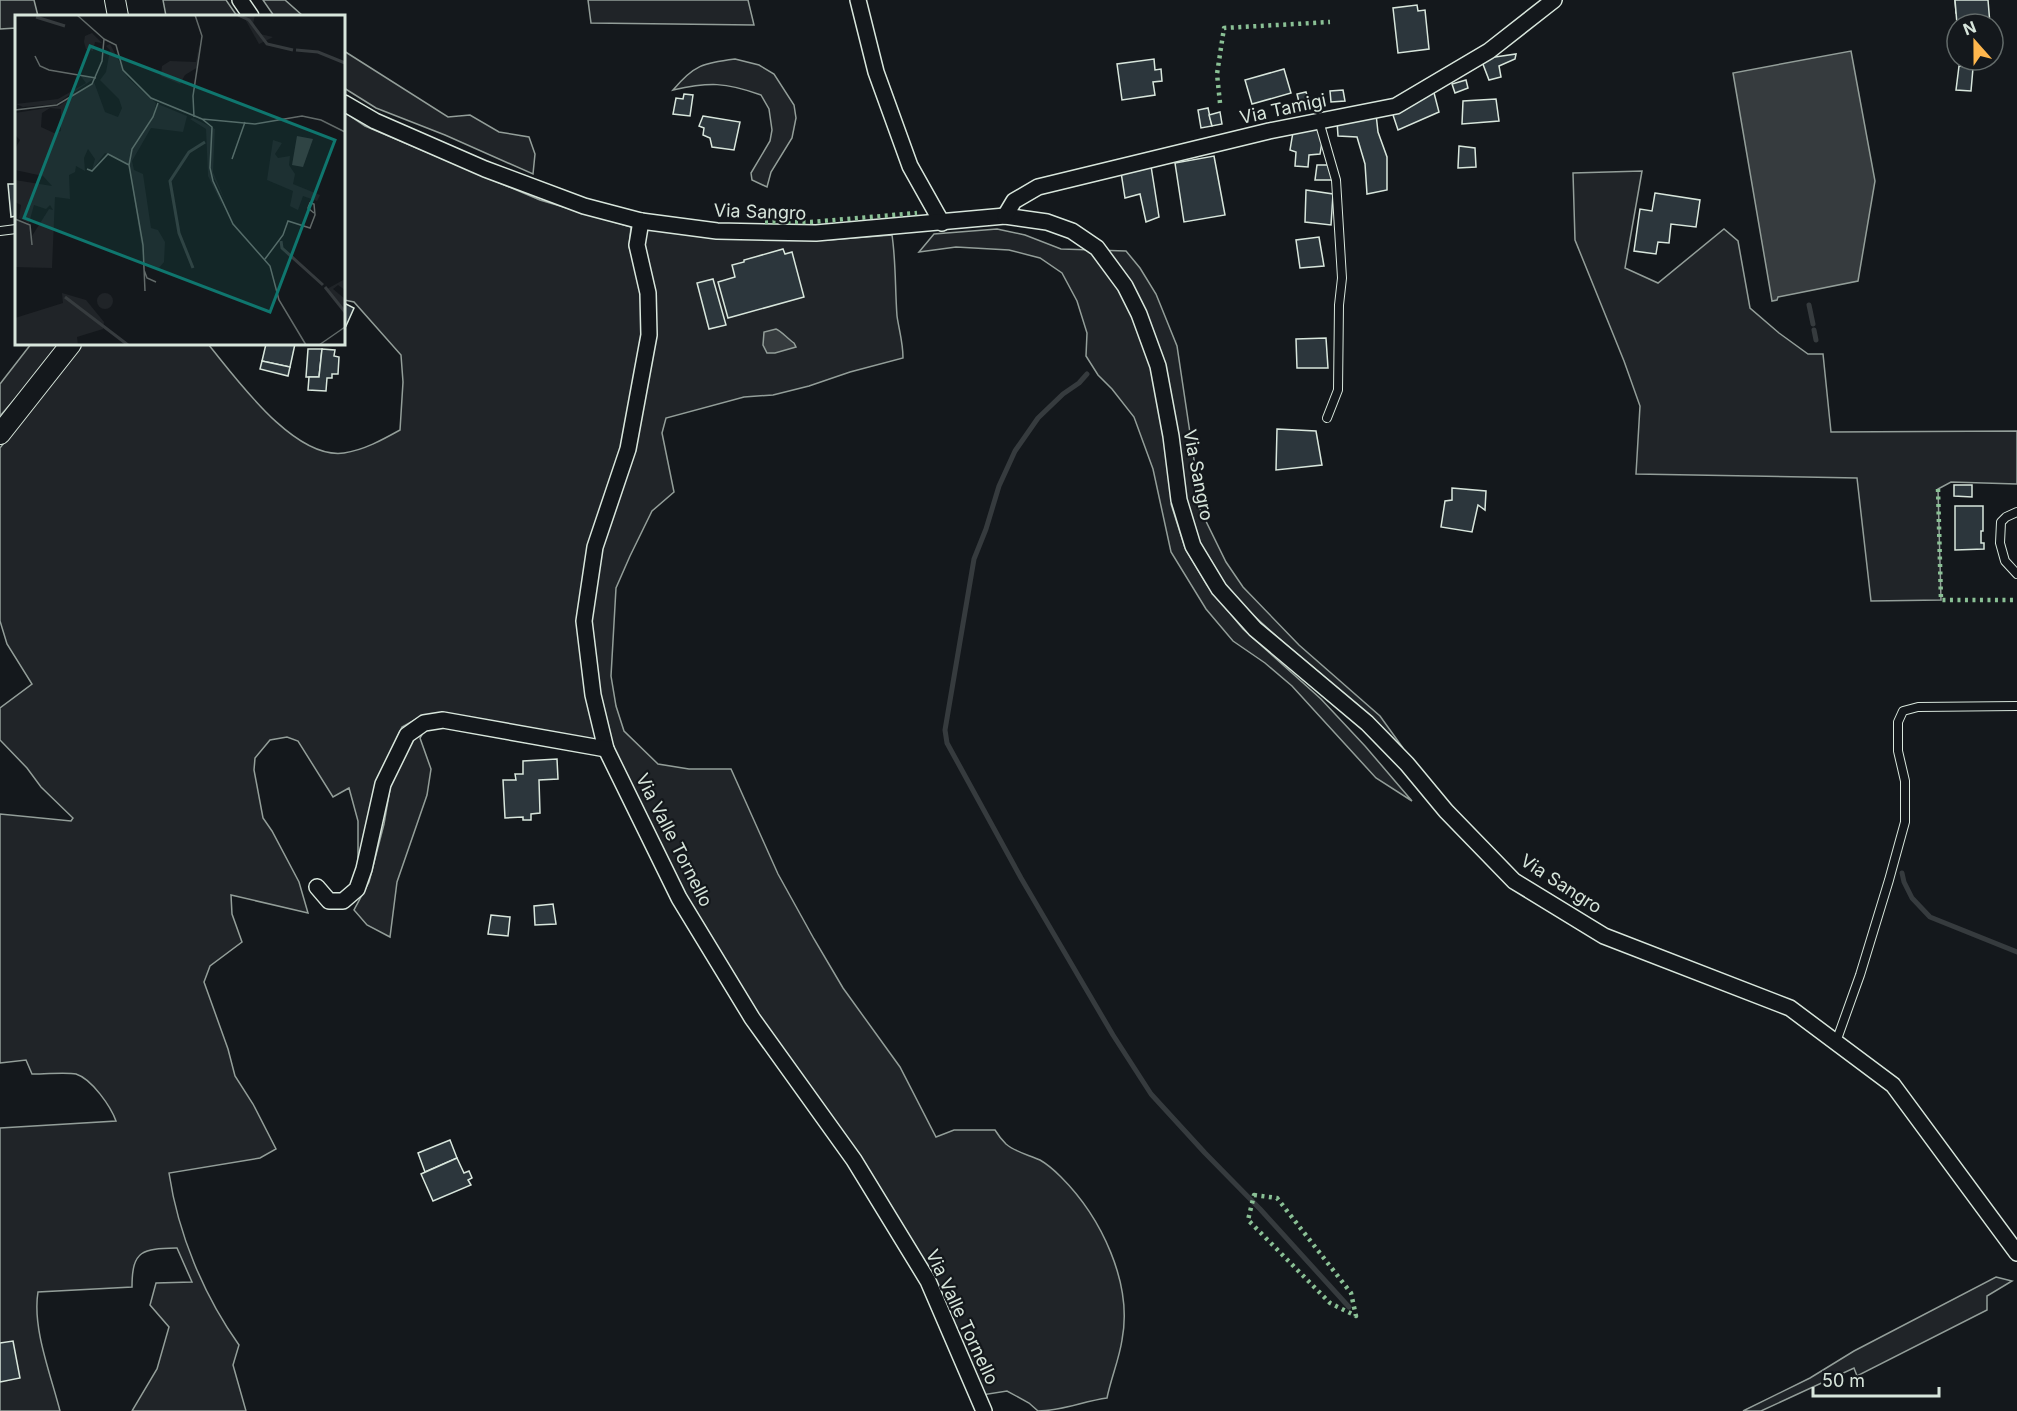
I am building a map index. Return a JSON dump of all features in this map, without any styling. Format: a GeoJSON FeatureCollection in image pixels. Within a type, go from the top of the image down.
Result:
{"type":"FeatureCollection","features":[{"type":"Feature","properties":{"kind":"street"},"geometry":{"type":"LineString","coordinates":[[115,0],[118,15]]}},
{"type":"Feature","properties":{"kind":"street"},"geometry":{"type":"LineString","coordinates":[[240,0],[250,15]]}},
{"type":"Feature","properties":{"kind":"street"},"geometry":{"type":"LineString","coordinates":[[858,0],[876,72],[910,165],[942,223]]}},
{"type":"Feature","properties":{"kind":"street","name":"Via Tamigi"},"geometry":{"type":"LineString","coordinates":[[1005,216],[1014,201],[1038,187],[1269,131],[1396,106],[1489,51],[1554,0]]}},
{"type":"Feature","properties":{"kind":"street","name":"Via Sangro"},"geometry":{"type":"LineString","coordinates":[[345,104],[375,121],[485,169],[585,206],[641,221],[717,231],[816,233],[1005,216],[1047,222],[1072,231],[1097,248],[1125,286],[1139,314],[1158,366],[1171,436],[1179,500],[1193,546],[1219,589],[1256,629],[1367,723],[1407,764],[1446,812],[1514,881],[1604,936],[1790,1008],[1893,1085],[2017,1253]]}},
{"type":"Feature","properties":{"kind":"street","name":"Via Valle Tornello"},"geometry":{"type":"LineString","coordinates":[[641,221],[637,245],[648,293],[649,335],[628,449],[595,547],[584,621],[592,695],[606,749],[679,898],[752,1018],[854,1160],[928,1281],[984,1411]]}},
{"type":"Feature","properties":{"kind":"street"},"geometry":{"type":"LineString","coordinates":[[0,434],[70,345]]}},
{"type":"Feature","properties":{"kind":"street"},"geometry":{"type":"LineString","coordinates":[[317,887],[329,901],[343,901],[357,889],[364,869],[383,784],[407,735],[424,723],[443,720],[606,749]]}},
{"type":"Feature","properties":{"kind":"lane"},"geometry":{"type":"LineString","coordinates":[[1318,121],[1336,180],[1342,278],[1339,305],[1338,390],[1327,418]]}},
{"type":"Feature","properties":{"kind":"lane"},"geometry":{"type":"LineString","coordinates":[[0,231],[15,229]]}},
{"type":"Feature","properties":{"kind":"lane"},"geometry":{"type":"LineString","coordinates":[[2017,512],[2001,522],[2000,543],[2005,561],[2017,574]]}},
{"type":"Feature","properties":{"kind":"lane"},"geometry":{"type":"LineString","coordinates":[[1836,1042],[1863,964],[1905,822],[1905,781],[1898,751],[1898,722],[1903,711],[1917,707],[2017,706]]}},
{"type":"Feature","properties":{"kind":"shaded area"},"geometry":{"type":"Polygon","coordinates":[[[0,0],[34,0],[38,15],[15,15],[15,28],[0,29],[0,0]]]}},
{"type":"Feature","properties":{"kind":"shaded area"},"geometry":{"type":"Polygon","coordinates":[[[163,0],[226,0],[236,15],[166,15],[163,0]]]}},
{"type":"Feature","properties":{"kind":"shaded area"},"geometry":{"type":"Polygon","coordinates":[[[263,0],[285,0],[302,15],[273,15],[263,0]]]}},
{"type":"Feature","properties":{"kind":"shaded area"},"geometry":{"type":"Polygon","coordinates":[[[588,0],[748,0],[754,25],[591,23],[588,0]]]}},
{"type":"Feature","properties":{"kind":"shaded area"},"geometry":{"type":"Polygon","coordinates":[[[1851,51],[1875,181],[1858,281],[1778,297],[1777,300],[1772,301],[1733,73],[1851,51]]]}},
{"type":"Feature","properties":{"kind":"shaded area"},"geometry":{"type":"Polygon","coordinates":[[[345,52],[448,117],[470,115],[499,132],[529,137],[535,154],[533,174],[445,135],[376,108],[345,89],[345,52]]]}},
{"type":"Feature","properties":{"kind":"shaded area"},"geometry":{"type":"Polygon","coordinates":[[[735,59],[759,65],[774,74],[794,105],[796,118],[792,138],[771,172],[767,187],[752,180],[751,173],[770,141],[772,130],[769,109],[761,95],[717,85],[673,90],[693,70],[707,64],[735,59]]]}},
{"type":"Feature","properties":{"kind":"shaded area"},"geometry":{"type":"Polygon","coordinates":[[[345,113],[365,126],[540,200],[631,227],[629,247],[638,271],[647,267],[646,228],[771,240],[828,240],[892,235],[897,316],[903,358],[809,386],[773,395],[744,397],[666,418],[662,433],[674,492],[652,511],[616,588],[611,676],[616,706],[624,731],[658,764],[689,769],[731,769],[778,874],[814,939],[843,988],[900,1067],[936,1137],[954,1130],[995,1130],[1010,1147],[1040,1160],[1054,1170],[1089,1211],[1111,1252],[1123,1296],[1122,1340],[1107,1398],[1038,1411],[1029,1403],[1007,1391],[982,1395],[930,1276],[757,1017],[592,739],[440,714],[420,717],[402,727],[390,753],[358,869],[358,821],[349,788],[333,797],[298,741],[287,737],[270,740],[255,758],[254,770],[263,818],[299,882],[308,913],[231,895],[232,914],[242,942],[210,966],[204,982],[228,1049],[235,1076],[253,1104],[276,1149],[260,1158],[169,1173],[179,1219],[194,1264],[226,1326],[239,1345],[233,1365],[246,1411],[132,1411],[157,1369],[169,1327],[150,1305],[156,1283],[192,1282],[177,1248],[148,1251],[137,1258],[132,1287],[38,1292],[40,1336],[60,1411],[0,1411],[0,1128],[116,1121],[100,1094],[88,1081],[76,1074],[32,1074],[26,1060],[0,1063],[0,814],[71,821],[73,818],[41,787],[27,768],[0,740],[0,708],[32,684],[7,644],[0,621],[0,448],[79,345],[209,345],[250,395],[286,431],[306,444],[325,452],[344,453],[359,450],[400,430],[403,382],[401,355],[354,302],[345,300],[345,113]]]}},
{"type":"Feature","properties":{"kind":"shaded area"},"geometry":{"type":"Polygon","coordinates":[[[1642,171],[1625,268],[1658,283],[1724,229],[1738,241],[1750,308],[1808,354],[1823,354],[1831,432],[2017,431],[2017,484],[1951,482],[1938,489],[1941,600],[1871,601],[1857,478],[1636,474],[1640,406],[1575,240],[1573,173],[1642,171]]]}},
{"type":"Feature","properties":{"kind":"shaded area"},"geometry":{"type":"Polygon","coordinates":[[[997,229],[1025,235],[1061,249],[1126,251],[1140,268],[1156,294],[1177,346],[1200,509],[1226,562],[1243,587],[1299,645],[1380,716],[1403,748],[1237,599],[1209,563],[1198,544],[1184,500],[1171,504],[1185,548],[1207,585],[1243,629],[1321,699],[1412,801],[1376,778],[1292,686],[1265,663],[1233,641],[1206,609],[1171,552],[1153,469],[1134,417],[1098,375],[1086,356],[1087,333],[1077,301],[1062,273],[1040,258],[1009,250],[956,247],[919,252],[934,234],[997,229]]]}},
{"type":"Feature","properties":{"kind":"shaded area"},"geometry":{"type":"Polygon","coordinates":[[[776,329],[796,347],[767,353],[763,345],[764,332],[776,329]]]}},
{"type":"Feature","properties":{"kind":"shaded area"},"geometry":{"type":"Polygon","coordinates":[[[30,345],[59,345],[45,365],[0,416],[0,384],[30,345]]]}},
{"type":"Feature","properties":{"kind":"shaded area"},"geometry":{"type":"Polygon","coordinates":[[[427,726],[420,738],[431,769],[427,795],[397,882],[390,937],[367,925],[354,910],[369,882],[384,824],[392,777],[409,741],[427,726]]]}},
{"type":"Feature","properties":{"kind":"shaded area"},"geometry":{"type":"Polygon","coordinates":[[[1996,1277],[2012,1281],[1987,1296],[1987,1310],[1857,1376],[1854,1368],[1761,1411],[1743,1411],[1810,1378],[1854,1351],[1996,1277]]]}},
{"type":"Feature","properties":{"kind":"building"},"geometry":{"type":"Polygon","coordinates":[[[1955,0],[1982,0],[1983,10],[1956,12],[1955,0]]]}},
{"type":"Feature","properties":{"kind":"building"},"geometry":{"type":"Polygon","coordinates":[[[1955,0],[1988,0],[1989,12],[1956,12],[1955,0]]]}},
{"type":"Feature","properties":{"kind":"building"},"geometry":{"type":"Polygon","coordinates":[[[1417,5],[1418,11],[1425,10],[1429,49],[1398,53],[1393,8],[1417,5]]]}},
{"type":"Feature","properties":{"kind":"building"},"geometry":{"type":"Polygon","coordinates":[[[1516,54],[1515,59],[1499,66],[1501,77],[1489,80],[1481,59],[1516,54]]]}},
{"type":"Feature","properties":{"kind":"building"},"geometry":{"type":"Polygon","coordinates":[[[1154,59],[1155,70],[1161,69],[1162,81],[1153,82],[1155,95],[1122,100],[1117,64],[1154,59]]]}},
{"type":"Feature","properties":{"kind":"building"},"geometry":{"type":"Polygon","coordinates":[[[1284,69],[1291,93],[1252,104],[1245,80],[1284,69]]]}},
{"type":"Feature","properties":{"kind":"building"},"geometry":{"type":"Polygon","coordinates":[[[1958,72],[1973,72],[1971,91],[1956,90],[1958,72]]]}},
{"type":"Feature","properties":{"kind":"building"},"geometry":{"type":"Polygon","coordinates":[[[1466,80],[1468,88],[1455,93],[1452,84],[1466,80]]]}},
{"type":"Feature","properties":{"kind":"building"},"geometry":{"type":"Polygon","coordinates":[[[1433,89],[1439,112],[1398,130],[1389,103],[1433,89]]]}},
{"type":"Feature","properties":{"kind":"building"},"geometry":{"type":"Polygon","coordinates":[[[1343,90],[1345,101],[1331,102],[1330,91],[1343,90]]]}},
{"type":"Feature","properties":{"kind":"building"},"geometry":{"type":"Polygon","coordinates":[[[1306,92],[1310,104],[1300,106],[1297,94],[1306,92]]]}},
{"type":"Feature","properties":{"kind":"building"},"geometry":{"type":"Polygon","coordinates":[[[684,94],[693,95],[690,116],[673,114],[676,98],[683,99],[684,94]]]}},
{"type":"Feature","properties":{"kind":"building"},"geometry":{"type":"Polygon","coordinates":[[[1496,99],[1499,121],[1462,124],[1463,101],[1496,99]]]}},
{"type":"Feature","properties":{"kind":"building"},"geometry":{"type":"Polygon","coordinates":[[[1208,108],[1212,126],[1201,128],[1198,110],[1208,108]]]}},
{"type":"Feature","properties":{"kind":"building"},"geometry":{"type":"Polygon","coordinates":[[[1220,112],[1222,124],[1212,126],[1209,115],[1220,112]]]}},
{"type":"Feature","properties":{"kind":"building"},"geometry":{"type":"Polygon","coordinates":[[[1376,114],[1378,132],[1387,157],[1387,190],[1367,194],[1365,164],[1357,137],[1338,136],[1337,121],[1376,114]]]}},
{"type":"Feature","properties":{"kind":"building"},"geometry":{"type":"Polygon","coordinates":[[[703,116],[740,122],[734,150],[712,147],[710,138],[703,135],[704,128],[699,126],[703,116]]]}},
{"type":"Feature","properties":{"kind":"building"},"geometry":{"type":"Polygon","coordinates":[[[1294,126],[1324,130],[1320,154],[1309,155],[1308,167],[1295,166],[1296,152],[1290,150],[1294,126]]]}},
{"type":"Feature","properties":{"kind":"building"},"geometry":{"type":"Polygon","coordinates":[[[1459,146],[1475,148],[1476,167],[1458,168],[1459,146]]]}},
{"type":"Feature","properties":{"kind":"building"},"geometry":{"type":"Polygon","coordinates":[[[1214,156],[1225,215],[1184,222],[1175,163],[1214,156]]]}},
{"type":"Feature","properties":{"kind":"building"},"geometry":{"type":"Polygon","coordinates":[[[1317,165],[1331,165],[1336,180],[1315,180],[1317,165]]]}},
{"type":"Feature","properties":{"kind":"building"},"geometry":{"type":"Polygon","coordinates":[[[1151,166],[1159,217],[1146,222],[1140,194],[1125,198],[1121,172],[1151,166]]]}},
{"type":"Feature","properties":{"kind":"building"},"geometry":{"type":"Polygon","coordinates":[[[8,184],[15,184],[15,216],[11,217],[8,184]]]}},
{"type":"Feature","properties":{"kind":"building"},"geometry":{"type":"Polygon","coordinates":[[[1306,190],[1333,194],[1331,225],[1305,222],[1306,190]]]}},
{"type":"Feature","properties":{"kind":"building"},"geometry":{"type":"Polygon","coordinates":[[[1655,193],[1700,200],[1696,227],[1671,224],[1669,243],[1658,242],[1656,254],[1634,251],[1640,209],[1652,211],[1655,193]]]}},
{"type":"Feature","properties":{"kind":"building"},"geometry":{"type":"Polygon","coordinates":[[[1319,237],[1324,266],[1300,268],[1296,240],[1319,237]]]}},
{"type":"Feature","properties":{"kind":"building"},"geometry":{"type":"Polygon","coordinates":[[[783,249],[785,254],[792,252],[804,297],[728,318],[718,282],[735,277],[732,265],[783,249]]]}},
{"type":"Feature","properties":{"kind":"building"},"geometry":{"type":"Polygon","coordinates":[[[713,279],[726,325],[709,329],[697,283],[713,279]]]}},
{"type":"Feature","properties":{"kind":"building"},"geometry":{"type":"Polygon","coordinates":[[[345,304],[354,308],[345,325],[345,304]]]}},
{"type":"Feature","properties":{"kind":"building"},"geometry":{"type":"Polygon","coordinates":[[[1326,338],[1328,368],[1297,368],[1296,339],[1326,338]]]}},
{"type":"Feature","properties":{"kind":"building"},"geometry":{"type":"Polygon","coordinates":[[[266,345],[295,345],[290,367],[262,361],[266,345]]]}},
{"type":"Feature","properties":{"kind":"building"},"geometry":{"type":"Polygon","coordinates":[[[308,349],[322,349],[319,377],[306,377],[308,349]]]}},
{"type":"Feature","properties":{"kind":"building"},"geometry":{"type":"Polygon","coordinates":[[[322,349],[335,350],[334,356],[339,357],[338,374],[332,374],[332,378],[327,378],[326,391],[308,390],[309,377],[319,377],[322,349]]]}},
{"type":"Feature","properties":{"kind":"building"},"geometry":{"type":"Polygon","coordinates":[[[262,361],[290,367],[288,376],[260,369],[262,361]]]}},
{"type":"Feature","properties":{"kind":"building"},"geometry":{"type":"Polygon","coordinates":[[[1277,429],[1316,431],[1322,465],[1276,470],[1277,429]]]}},
{"type":"Feature","properties":{"kind":"building"},"geometry":{"type":"Polygon","coordinates":[[[1954,485],[1972,485],[1972,497],[1954,496],[1954,485]]]}},
{"type":"Feature","properties":{"kind":"building"},"geometry":{"type":"Polygon","coordinates":[[[1452,488],[1486,491],[1485,510],[1478,505],[1472,532],[1441,527],[1445,501],[1452,500],[1452,488]]]}},
{"type":"Feature","properties":{"kind":"building"},"geometry":{"type":"Polygon","coordinates":[[[1955,506],[1983,506],[1981,543],[1984,543],[1984,549],[1955,550],[1955,506]]]}},
{"type":"Feature","properties":{"kind":"building"},"geometry":{"type":"Polygon","coordinates":[[[557,759],[558,779],[539,780],[540,813],[531,814],[531,820],[523,820],[523,817],[505,818],[503,780],[516,780],[515,774],[523,774],[523,761],[557,759]]]}},
{"type":"Feature","properties":{"kind":"building"},"geometry":{"type":"Polygon","coordinates":[[[553,904],[556,924],[535,925],[534,906],[553,904]]]}},
{"type":"Feature","properties":{"kind":"building"},"geometry":{"type":"Polygon","coordinates":[[[491,915],[510,917],[508,936],[488,934],[491,915]]]}},
{"type":"Feature","properties":{"kind":"building"},"geometry":{"type":"Polygon","coordinates":[[[450,1140],[457,1158],[425,1172],[418,1153],[450,1140]]]}},
{"type":"Feature","properties":{"kind":"building"},"geometry":{"type":"Polygon","coordinates":[[[457,1158],[464,1173],[469,1171],[472,1178],[468,1180],[471,1185],[433,1201],[421,1174],[457,1158]]]}},
{"type":"Feature","properties":{"kind":"building"},"geometry":{"type":"Polygon","coordinates":[[[13,1341],[20,1378],[0,1382],[0,1343],[13,1341]]]}},
{"type":"Feature","properties":{"kind":"waterway"},"geometry":{"type":"LineString","coordinates":[[1809,305],[1813,324]]}},
{"type":"Feature","properties":{"kind":"waterway"},"geometry":{"type":"LineString","coordinates":[[1814,330],[1816,340]]}},
{"type":"Feature","properties":{"kind":"waterway"},"geometry":{"type":"LineString","coordinates":[[1087,374],[1038,418],[1015,451],[999,486],[974,559],[945,730],[947,743],[1021,878],[1113,1035],[1151,1094],[1349,1307]]}},
{"type":"Feature","properties":{"kind":"waterway"},"geometry":{"type":"LineString","coordinates":[[1902,873],[1912,898],[1930,917],[2017,952]]}},
{"type":"Feature","properties":{"kind":"hedge"},"geometry":{"type":"LineString","coordinates":[[1220,103],[1217,74],[1224,28],[1330,22]]}},
{"type":"Feature","properties":{"kind":"hedge"},"geometry":{"type":"LineString","coordinates":[[765,222],[811,222],[917,213]]}},
{"type":"Feature","properties":{"kind":"hedge"},"geometry":{"type":"LineString","coordinates":[[1938,489],[1941,600],[2017,600]]}},
{"type":"Feature","properties":{"kind":"hedge"},"geometry":{"type":"LineString","coordinates":[[1254,1195],[1277,1198],[1351,1293],[1356,1316],[1330,1303],[1248,1220],[1254,1195]]}}]}
